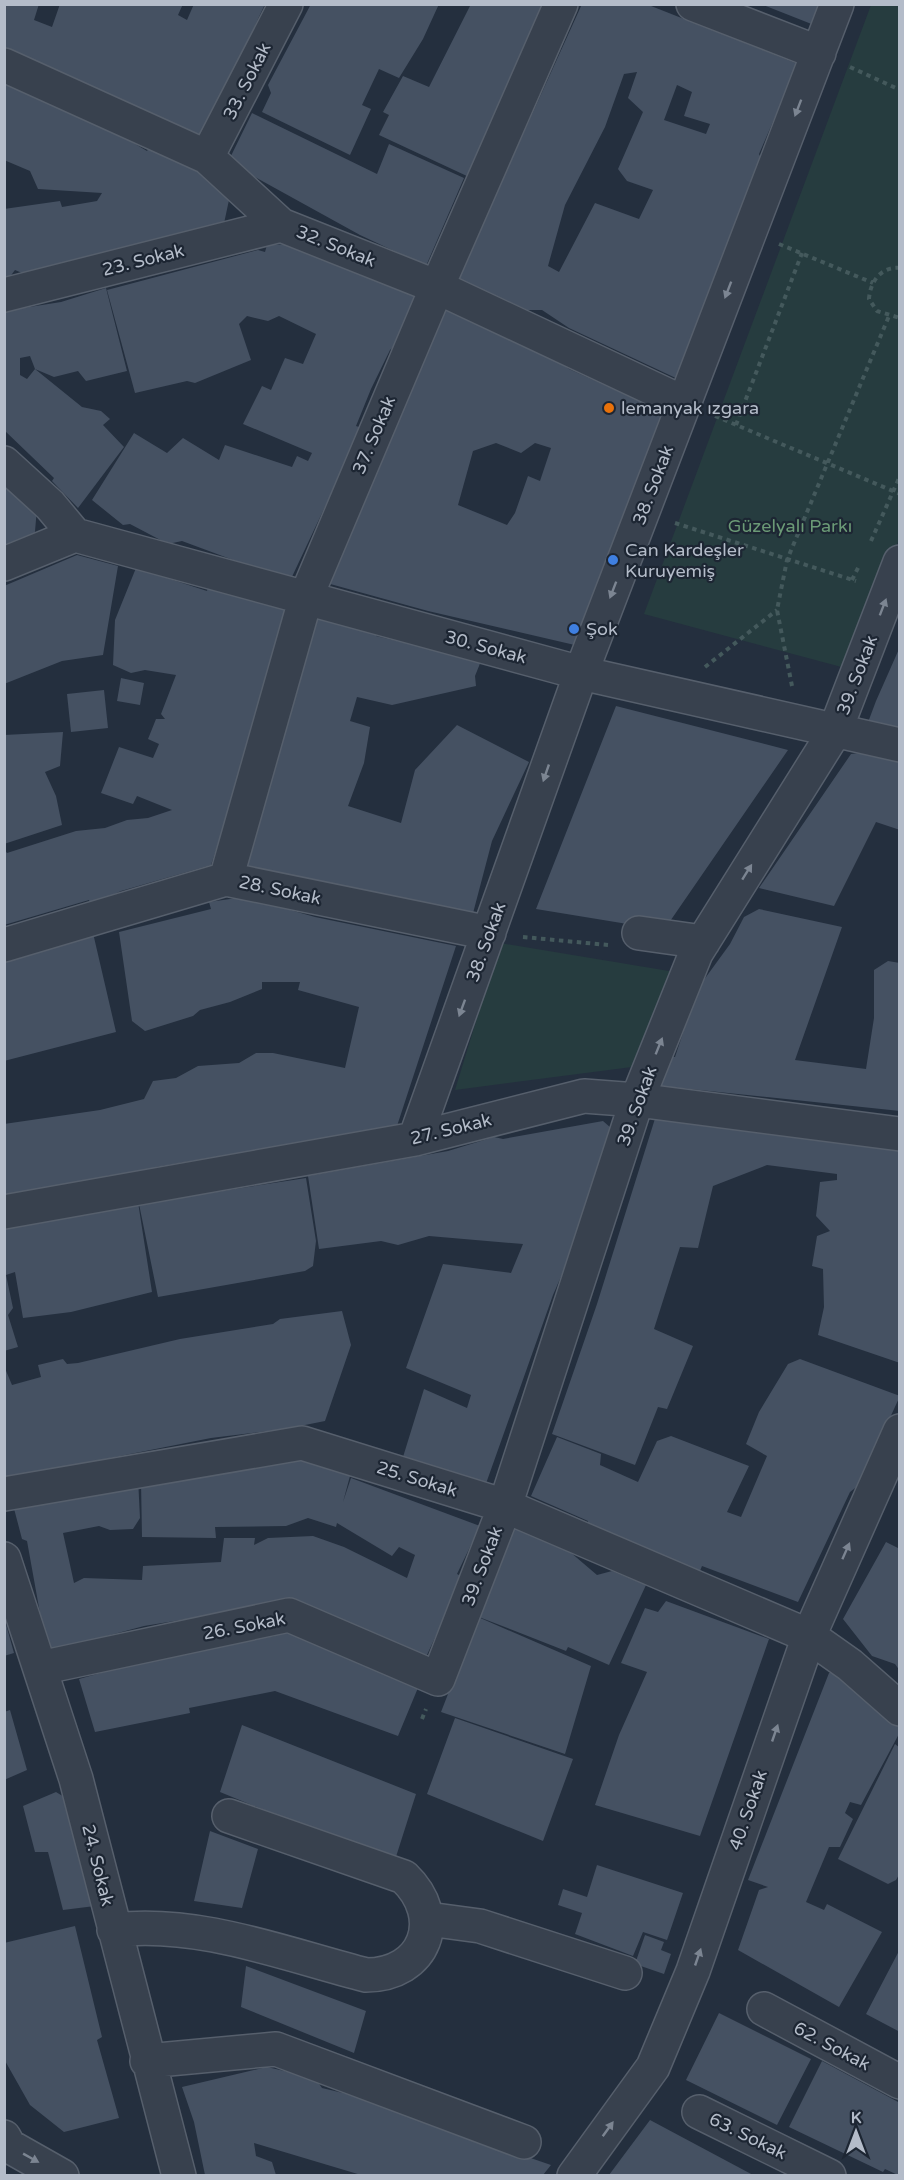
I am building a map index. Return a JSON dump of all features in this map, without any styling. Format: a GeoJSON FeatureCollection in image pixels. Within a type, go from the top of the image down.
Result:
{"type":"FeatureCollection","features":[{"type":"Feature","properties":{"kind":"street","name":"33. Sokak"},"geometry":{"type":"LineString","coordinates":[[207,157],[286,4]]}},
{"type":"Feature","properties":{"kind":"street","name":"37. Sokak"},"geometry":{"type":"LineString","coordinates":[[226,879],[306,597],[437,287],[561,4]]}},
{"type":"Feature","properties":{"kind":"street"},"geometry":{"type":"LineString","coordinates":[[693,4],[819,53]]}},
{"type":"Feature","properties":{"kind":"street","name":"38. Sokak"},"geometry":{"type":"LineString","coordinates":[[415,1139],[581,673],[837,4]]}},
{"type":"Feature","properties":{"kind":"street","name":"32. Sokak"},"geometry":{"type":"LineString","coordinates":[[4,65],[207,157],[281,225],[437,287],[684,403]]}},
{"type":"Feature","properties":{"kind":"street","name":"23. Sokak"},"geometry":{"type":"LineString","coordinates":[[4,295],[281,225]]}},
{"type":"Feature","properties":{"kind":"street"},"geometry":{"type":"LineString","coordinates":[[4,463],[50,505],[75,535],[4,564]]}},
{"type":"Feature","properties":{"kind":"street","name":"30. Sokak"},"geometry":{"type":"LineString","coordinates":[[75,535],[581,673],[900,746]]}},
{"type":"Feature","properties":{"kind":"street","name":"39. Sokak"},"geometry":{"type":"LineString","coordinates":[[438,1679],[505,1506],[637,1100],[696,953],[835,731],[894,577]]}},
{"type":"Feature","properties":{"kind":"street","name":"28. Sokak"},"geometry":{"type":"LineString","coordinates":[[4,945],[226,879],[489,933]]}},
{"type":"Feature","properties":{"kind":"street"},"geometry":{"type":"LineString","coordinates":[[627,939],[703,942]]}},
{"type":"Feature","properties":{"kind":"street","name":"27. Sokak"},"geometry":{"type":"LineString","coordinates":[[4,1212],[415,1139],[584,1096],[637,1100],[900,1134]]}},
{"type":"Feature","properties":{"kind":"street","name":"40. Sokak"},"geometry":{"type":"LineString","coordinates":[[574,2175],[652,2067],[693,1971],[809,1636],[900,1431]]}},
{"type":"Feature","properties":{"kind":"street","name":"25. Sokak"},"geometry":{"type":"LineString","coordinates":[[4,1494],[302,1443],[505,1506],[809,1636],[850,1665],[900,1709]]}},
{"type":"Feature","properties":{"kind":"street","name":"24. Sokak"},"geometry":{"type":"LineString","coordinates":[[4,1559],[76,1779],[147,2061],[179,2175]]}},
{"type":"Feature","properties":{"kind":"street","name":"26. Sokak"},"geometry":{"type":"LineString","coordinates":[[40,1668],[289,1615],[438,1679]]}},
{"type":"Feature","properties":{"kind":"street"},"geometry":{"type":"LineString","coordinates":[[114,1930],[163,1927],[197,1932],[366,1975],[381,1975],[410,1962],[426,1936],[428,1919],[420,1896],[404,1877],[230,1816]]}},
{"type":"Feature","properties":{"kind":"street"},"geometry":{"type":"LineString","coordinates":[[428,1919],[480,1926],[625,1973]]}},
{"type":"Feature","properties":{"kind":"street","name":"62. Sokak"},"geometry":{"type":"LineString","coordinates":[[764,2009],[900,2082]]}},
{"type":"Feature","properties":{"kind":"street"},"geometry":{"type":"LineString","coordinates":[[147,2061],[276,2049],[524,2142]]}},
{"type":"Feature","properties":{"kind":"street","name":"63. Sokak"},"geometry":{"type":"LineString","coordinates":[[699,2112],[829,2175]]}},
{"type":"Feature","properties":{"kind":"street"},"geometry":{"type":"LineString","coordinates":[[4,2137],[9,2146],[62,2175]]}},
{"type":"Feature","properties":{"kind":"path"},"geometry":{"type":"LineString","coordinates":[[819,53],[900,90]]}},
{"type":"Feature","properties":{"kind":"path"},"geometry":{"type":"LineString","coordinates":[[750,231],[873,283]]}},
{"type":"Feature","properties":{"kind":"path"},"geometry":{"type":"LineString","coordinates":[[736,425],[802,253]]}},
{"type":"Feature","properties":{"kind":"path"},"geometry":{"type":"LineString","coordinates":[[900,268],[893,267],[879,274],[873,283],[869,299],[877,311],[900,318]]}},
{"type":"Feature","properties":{"kind":"path"},"geometry":{"type":"LineString","coordinates":[[799,722],[777,610],[787,560],[889,316]]}},
{"type":"Feature","properties":{"kind":"path"},"geometry":{"type":"LineString","coordinates":[[684,403],[900,494]]}},
{"type":"Feature","properties":{"kind":"path"},"geometry":{"type":"LineString","coordinates":[[866,551],[900,476]]}},
{"type":"Feature","properties":{"kind":"path"},"geometry":{"type":"LineString","coordinates":[[642,513],[852,580],[894,577]]}},
{"type":"Feature","properties":{"kind":"path"},"geometry":{"type":"LineString","coordinates":[[852,580],[862,560]]}},
{"type":"Feature","properties":{"kind":"path"},"geometry":{"type":"LineString","coordinates":[[671,693],[777,610]]}},
{"type":"Feature","properties":{"kind":"path"},"geometry":{"type":"LineString","coordinates":[[489,933],[627,939]]}},
{"type":"Feature","properties":{"kind":"green space","name":"Güzelyalı Parkı"},"geometry":{"type":"Polygon","coordinates":[[[871,5],[899,5],[899,539],[849,669],[644,614],[871,5]]]}},
{"type":"Feature","properties":{"kind":"green space"},"geometry":{"type":"Polygon","coordinates":[[[500,943],[681,973],[632,1067],[455,1090],[500,943]]]}},
{"type":"Feature","properties":{"kind":"building"},"geometry":{"type":"Polygon","coordinates":[[[4,4],[39,4],[34,20],[52,27],[60,4],[183,4],[178,15],[187,20],[194,4],[265,4],[202,139],[4,47],[4,4]]]}},
{"type":"Feature","properties":{"kind":"building"},"geometry":{"type":"Polygon","coordinates":[[[311,4],[439,4],[423,39],[399,78],[379,69],[362,105],[371,109],[350,155],[262,112],[271,93],[268,85],[311,4]]]}},
{"type":"Feature","properties":{"kind":"building"},"geometry":{"type":"Polygon","coordinates":[[[471,4],[550,4],[469,177],[379,135],[389,115],[383,112],[403,76],[429,87],[471,4]]]}},
{"type":"Feature","properties":{"kind":"building"},"geometry":{"type":"Polygon","coordinates":[[[582,4],[646,4],[798,64],[759,154],[764,165],[680,380],[569,328],[542,310],[527,310],[458,278],[582,4]],[[637,72],[624,74],[605,127],[565,205],[548,266],[559,272],[595,203],[639,219],[653,190],[627,181],[618,169],[643,112],[628,98],[637,72]],[[677,85],[664,120],[706,134],[710,124],[684,116],[692,92],[677,85]]]}},
{"type":"Feature","properties":{"kind":"building"},"geometry":{"type":"Polygon","coordinates":[[[761,4],[822,4],[814,25],[761,4]]]}},
{"type":"Feature","properties":{"kind":"building"},"geometry":{"type":"Polygon","coordinates":[[[4,74],[98,122],[147,151],[152,143],[232,186],[223,228],[27,275],[15,270],[9,278],[4,279],[4,209],[60,201],[62,207],[97,201],[102,193],[38,189],[30,171],[4,160],[4,74]]]}},
{"type":"Feature","properties":{"kind":"building"},"geometry":{"type":"Polygon","coordinates":[[[252,113],[377,174],[389,144],[464,178],[426,266],[360,235],[228,162],[252,113]]]}},
{"type":"Feature","properties":{"kind":"building"},"geometry":{"type":"Polygon","coordinates":[[[314,243],[423,292],[399,342],[390,350],[371,389],[356,426],[362,428],[290,581],[182,541],[168,544],[130,524],[123,525],[92,500],[134,433],[167,453],[183,438],[219,460],[225,445],[292,467],[297,456],[308,461],[312,453],[243,424],[262,386],[271,390],[285,358],[303,364],[316,334],[279,316],[268,321],[247,316],[239,324],[251,360],[195,383],[187,381],[135,393],[107,290],[258,250],[265,252],[267,245],[314,243]]]}},
{"type":"Feature","properties":{"kind":"building"},"geometry":{"type":"Polygon","coordinates":[[[106,288],[127,371],[86,381],[78,371],[54,377],[35,369],[82,407],[101,411],[110,419],[103,425],[124,447],[78,508],[52,481],[54,478],[4,430],[4,311],[61,302],[106,288]],[[30,356],[20,358],[20,375],[27,379],[35,369],[30,356]]]}},
{"type":"Feature","properties":{"kind":"building"},"geometry":{"type":"Polygon","coordinates":[[[447,306],[538,347],[569,369],[664,412],[579,646],[428,611],[323,582],[447,306]],[[496,443],[473,451],[458,505],[507,525],[515,513],[528,476],[540,481],[551,448],[535,443],[521,453],[496,443]]]}},
{"type":"Feature","properties":{"kind":"building"},"geometry":{"type":"Polygon","coordinates":[[[4,481],[37,508],[34,543],[4,552],[4,481]]]}},
{"type":"Feature","properties":{"kind":"building"},"geometry":{"type":"Polygon","coordinates":[[[77,555],[118,566],[103,655],[62,661],[4,684],[4,586],[77,555]]]}},
{"type":"Feature","properties":{"kind":"building"},"geometry":{"type":"Polygon","coordinates":[[[136,568],[207,591],[208,587],[295,607],[247,744],[250,746],[211,865],[121,891],[90,905],[89,900],[4,925],[4,849],[7,853],[76,831],[105,828],[127,820],[148,818],[172,810],[137,796],[133,804],[101,793],[119,747],[153,758],[159,744],[148,739],[156,719],[165,719],[161,714],[176,675],[145,670],[131,673],[113,665],[115,620],[136,568]]]}},
{"type":"Feature","properties":{"kind":"building"},"geometry":{"type":"Polygon","coordinates":[[[317,617],[377,631],[376,636],[481,661],[475,676],[476,686],[392,705],[357,697],[350,721],[370,727],[364,763],[348,806],[401,823],[415,770],[457,725],[529,762],[492,841],[472,917],[247,867],[317,617]]]}},
{"type":"Feature","properties":{"kind":"building"},"geometry":{"type":"Polygon","coordinates":[[[899,649],[900,731],[867,725],[876,701],[899,649]]]}},
{"type":"Feature","properties":{"kind":"building"},"geometry":{"type":"Polygon","coordinates":[[[121,678],[144,683],[140,705],[117,701],[121,678]]]}},
{"type":"Feature","properties":{"kind":"building"},"geometry":{"type":"Polygon","coordinates":[[[104,690],[108,728],[71,732],[67,694],[104,690]]]}},
{"type":"Feature","properties":{"kind":"building"},"geometry":{"type":"Polygon","coordinates":[[[616,706],[788,750],[664,930],[536,909],[616,706]]]}},
{"type":"Feature","properties":{"kind":"building"},"geometry":{"type":"Polygon","coordinates":[[[63,732],[60,766],[45,772],[56,796],[62,825],[4,844],[4,735],[63,732]]]}},
{"type":"Feature","properties":{"kind":"building"},"geometry":{"type":"Polygon","coordinates":[[[876,751],[900,759],[900,830],[876,822],[834,906],[759,888],[851,754],[876,751]]]}},
{"type":"Feature","properties":{"kind":"building"},"geometry":{"type":"Polygon","coordinates":[[[244,897],[315,917],[456,946],[397,1126],[156,1167],[157,1174],[111,1179],[110,1175],[88,1182],[4,1195],[4,1124],[100,1110],[144,1099],[153,1081],[176,1078],[198,1066],[239,1063],[256,1053],[273,1053],[345,1068],[359,1007],[298,990],[300,982],[262,982],[262,989],[230,1002],[200,1010],[193,1016],[145,1031],[132,1021],[119,932],[211,909],[209,902],[244,897]]]}},
{"type":"Feature","properties":{"kind":"building"},"geometry":{"type":"Polygon","coordinates":[[[759,909],[842,927],[795,1060],[866,1069],[874,1018],[874,970],[888,961],[900,963],[900,1111],[661,1086],[666,1056],[675,1057],[698,988],[730,944],[744,917],[759,909]]]}},
{"type":"Feature","properties":{"kind":"building"},"geometry":{"type":"Polygon","coordinates":[[[93,933],[116,1032],[4,1061],[4,957],[93,933]]]}},
{"type":"Feature","properties":{"kind":"building"},"geometry":{"type":"Polygon","coordinates":[[[658,1109],[900,1141],[900,1363],[818,1335],[824,1307],[823,1269],[812,1266],[817,1236],[830,1231],[816,1216],[820,1182],[837,1180],[837,1174],[767,1165],[713,1186],[698,1248],[680,1247],[654,1329],[693,1346],[667,1409],[658,1407],[635,1465],[552,1434],[597,1304],[658,1109]]]}},
{"type":"Feature","properties":{"kind":"building"},"geometry":{"type":"Polygon","coordinates":[[[603,1121],[619,1135],[600,1187],[553,1295],[483,1492],[403,1457],[424,1389],[467,1408],[471,1395],[406,1368],[443,1264],[511,1273],[523,1244],[429,1236],[398,1245],[381,1241],[319,1249],[308,1176],[448,1151],[494,1137],[503,1139],[603,1121]]]}},
{"type":"Feature","properties":{"kind":"building"},"geometry":{"type":"Polygon","coordinates":[[[306,1178],[316,1241],[313,1266],[305,1271],[158,1297],[139,1204],[306,1178]]]}},
{"type":"Feature","properties":{"kind":"building"},"geometry":{"type":"Polygon","coordinates":[[[138,1202],[152,1292],[71,1312],[23,1318],[15,1272],[6,1275],[13,1308],[8,1315],[18,1347],[4,1351],[4,1224],[138,1202]]]}},
{"type":"Feature","properties":{"kind":"building"},"geometry":{"type":"Polygon","coordinates":[[[342,1311],[351,1345],[325,1421],[285,1429],[211,1438],[100,1460],[74,1471],[4,1477],[4,1366],[12,1385],[41,1377],[38,1365],[63,1359],[67,1364],[78,1363],[180,1339],[273,1324],[280,1319],[342,1311]]]}},
{"type":"Feature","properties":{"kind":"building"},"geometry":{"type":"Polygon","coordinates":[[[800,1359],[900,1396],[859,1485],[850,1492],[798,1602],[702,1566],[700,1571],[588,1527],[588,1521],[531,1496],[557,1437],[601,1454],[600,1465],[638,1482],[657,1441],[671,1436],[749,1466],[727,1512],[741,1517],[767,1456],[746,1444],[759,1412],[788,1364],[800,1359]]]}},
{"type":"Feature","properties":{"kind":"building"},"geometry":{"type":"Polygon","coordinates":[[[316,1456],[350,1476],[343,1502],[351,1478],[480,1526],[457,1574],[463,1577],[420,1670],[367,1644],[217,1614],[144,1626],[47,1652],[27,1541],[22,1539],[12,1501],[138,1478],[140,1518],[133,1529],[110,1530],[99,1526],[63,1533],[74,1583],[84,1578],[142,1580],[143,1566],[221,1562],[224,1538],[255,1538],[254,1545],[268,1538],[313,1536],[344,1547],[407,1578],[415,1555],[399,1547],[392,1556],[337,1523],[336,1527],[308,1518],[286,1526],[215,1527],[216,1538],[142,1537],[141,1482],[316,1456]]]}},
{"type":"Feature","properties":{"kind":"building"},"geometry":{"type":"Polygon","coordinates":[[[517,1521],[563,1546],[597,1575],[612,1571],[646,1585],[609,1665],[568,1647],[566,1651],[479,1617],[517,1521]]]}},
{"type":"Feature","properties":{"kind":"building"},"geometry":{"type":"Polygon","coordinates":[[[886,1542],[900,1549],[900,1671],[895,1664],[872,1656],[843,1619],[886,1542]]]}},
{"type":"Feature","properties":{"kind":"building"},"geometry":{"type":"Polygon","coordinates":[[[666,1601],[769,1639],[700,1836],[595,1805],[619,1735],[647,1672],[621,1663],[645,1608],[658,1612],[666,1601]]]}},
{"type":"Feature","properties":{"kind":"building"},"geometry":{"type":"Polygon","coordinates":[[[4,1617],[14,1653],[4,1656],[4,1617]]]}},
{"type":"Feature","properties":{"kind":"building"},"geometry":{"type":"Polygon","coordinates":[[[478,1617],[591,1666],[565,1754],[441,1712],[478,1617]]]}},
{"type":"Feature","properties":{"kind":"building"},"geometry":{"type":"Polygon","coordinates":[[[296,1626],[420,1683],[398,1736],[275,1691],[189,1708],[190,1713],[95,1732],[79,1679],[173,1653],[275,1636],[275,1630],[296,1626]]]}},
{"type":"Feature","properties":{"kind":"building"},"geometry":{"type":"Polygon","coordinates":[[[829,1673],[842,1673],[900,1722],[900,1732],[861,1805],[850,1802],[845,1813],[853,1819],[840,1847],[829,1847],[806,1902],[824,1910],[827,1904],[882,1932],[839,2007],[738,1950],[759,1890],[768,1887],[748,1880],[829,1673]]]}},
{"type":"Feature","properties":{"kind":"building"},"geometry":{"type":"Polygon","coordinates":[[[10,1710],[27,1770],[4,1780],[4,1712],[10,1710]]]}},
{"type":"Feature","properties":{"kind":"building"},"geometry":{"type":"Polygon","coordinates":[[[455,1718],[573,1759],[543,1841],[427,1794],[455,1718]]]}},
{"type":"Feature","properties":{"kind":"building"},"geometry":{"type":"Polygon","coordinates":[[[242,1725],[416,1794],[394,1863],[220,1792],[242,1725]]]}},
{"type":"Feature","properties":{"kind":"building"},"geometry":{"type":"Polygon","coordinates":[[[895,1744],[900,1748],[900,1873],[896,1880],[888,1884],[838,1859],[895,1744]]]}},
{"type":"Feature","properties":{"kind":"building"},"geometry":{"type":"Polygon","coordinates":[[[56,1792],[74,1803],[95,1906],[63,1910],[48,1852],[35,1852],[23,1806],[56,1792]]]}},
{"type":"Feature","properties":{"kind":"building"},"geometry":{"type":"Polygon","coordinates":[[[210,1831],[258,1849],[242,1908],[194,1901],[210,1831]]]}},
{"type":"Feature","properties":{"kind":"building"},"geometry":{"type":"Polygon","coordinates":[[[597,1865],[683,1893],[667,1940],[643,1932],[633,1956],[575,1934],[582,1913],[558,1905],[563,1889],[587,1897],[597,1865]]]}},
{"type":"Feature","properties":{"kind":"building"},"geometry":{"type":"Polygon","coordinates":[[[75,1926],[102,2037],[97,2040],[119,2118],[64,2132],[30,2105],[4,2059],[4,1943],[75,1926]]]}},
{"type":"Feature","properties":{"kind":"building"},"geometry":{"type":"Polygon","coordinates":[[[645,1935],[664,1942],[661,1950],[671,1954],[664,1974],[635,1964],[645,1935]]]}},
{"type":"Feature","properties":{"kind":"building"},"geometry":{"type":"Polygon","coordinates":[[[900,1949],[900,2032],[866,2014],[900,1949]]]}},
{"type":"Feature","properties":{"kind":"building"},"geometry":{"type":"Polygon","coordinates":[[[246,1966],[366,2011],[354,2053],[241,2007],[246,1966]]]}},
{"type":"Feature","properties":{"kind":"building"},"geometry":{"type":"Polygon","coordinates":[[[719,2013],[811,2059],[777,2125],[686,2080],[719,2013]]]}},
{"type":"Feature","properties":{"kind":"building"},"geometry":{"type":"Polygon","coordinates":[[[822,2061],[900,2103],[900,2176],[885,2169],[883,2172],[789,2127],[822,2061]]]}},
{"type":"Feature","properties":{"kind":"building"},"geometry":{"type":"Polygon","coordinates":[[[267,2067],[315,2078],[322,2088],[364,2098],[551,2165],[543,2175],[361,2175],[254,2143],[256,2156],[272,2162],[276,2175],[205,2175],[194,2122],[182,2087],[267,2067]]]}},
{"type":"Feature","properties":{"kind":"building"},"geometry":{"type":"Polygon","coordinates":[[[650,2120],[753,2175],[609,2175],[650,2120]]]}},
{"type":"Feature","properties":{"kind":"place","name":"lemanyak ızgara"},"geometry":{"type":"Point","coordinates":[609,408]}},
{"type":"Feature","properties":{"kind":"place","name":"Can Kardeşler Kuruyemiş"},"geometry":{"type":"Point","coordinates":[613,560]}},
{"type":"Feature","properties":{"kind":"place","name":"Şok"},"geometry":{"type":"Point","coordinates":[574,629]}}]}
